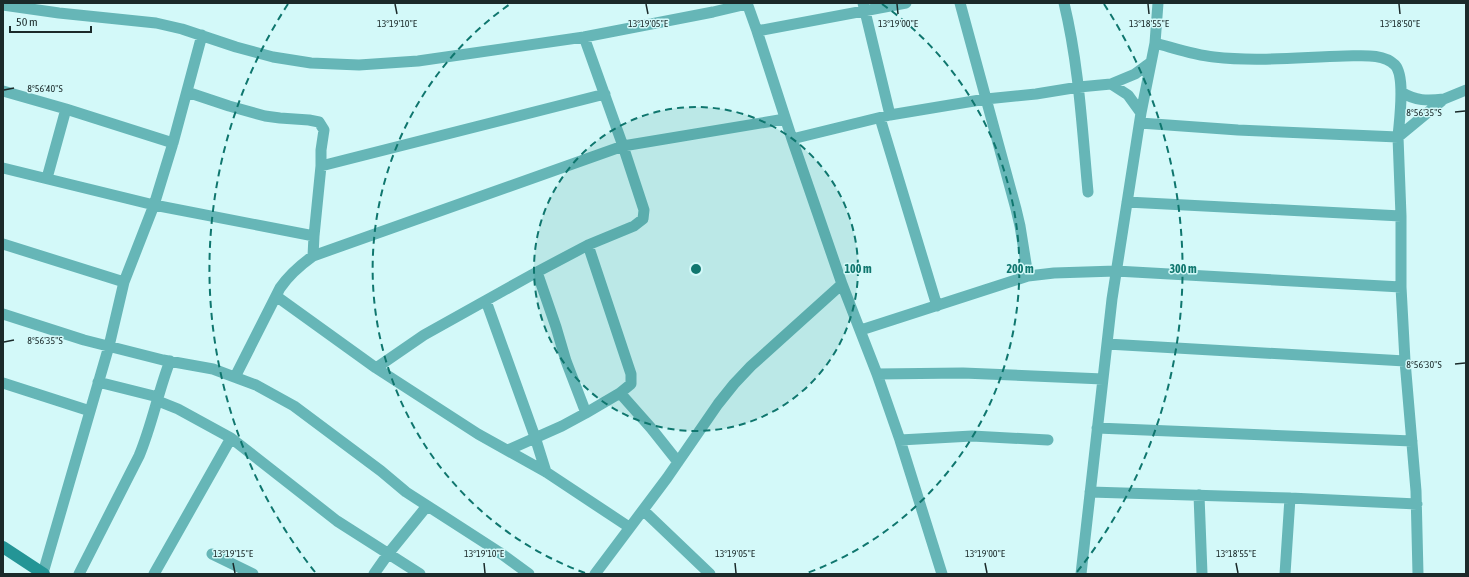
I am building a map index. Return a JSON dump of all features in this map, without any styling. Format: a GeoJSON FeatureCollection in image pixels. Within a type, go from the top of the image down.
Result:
{"type":"FeatureCollection","features":[{"type":"Feature","properties":{"kind":"street"},"geometry":{"type":"LineString","coordinates":[[3,5],[59,13],[156,23],[182,29],[273,57],[311,63],[359,65],[418,61],[584,37],[713,12],[747,3],[842,284],[878,374],[942,574]]}},
{"type":"Feature","properties":{"kind":"street"},"geometry":{"type":"LineString","coordinates":[[757,31],[864,7],[906,3]]}},
{"type":"Feature","properties":{"kind":"street"},"geometry":{"type":"LineString","coordinates":[[960,3],[1020,226],[1028,276]]}},
{"type":"Feature","properties":{"kind":"street"},"geometry":{"type":"LineString","coordinates":[[1064,3],[1072,38],[1079,87],[1088,192]]}},
{"type":"Feature","properties":{"kind":"street"},"geometry":{"type":"LineString","coordinates":[[1081,574],[1116,271],[1140,118],[1155,43],[1158,3]]}},
{"type":"Feature","properties":{"kind":"street"},"geometry":{"type":"LineString","coordinates":[[864,7],[885,117],[937,306]]}},
{"type":"Feature","properties":{"kind":"street"},"geometry":{"type":"LineString","coordinates":[[3,547],[44,574],[109,346],[124,282],[154,205],[173,143],[202,35]]}},
{"type":"Feature","properties":{"kind":"street"},"geometry":{"type":"LineString","coordinates":[[376,368],[424,335],[537,272],[588,245],[634,226],[643,219],[644,210],[624,146],[584,37]]}},
{"type":"Feature","properties":{"kind":"street"},"geometry":{"type":"LineString","coordinates":[[1155,43],[1196,54],[1231,58],[1356,56],[1383,58],[1390,61],[1398,69],[1400,75],[1401,92],[1398,137],[1401,216],[1401,287],[1405,362],[1417,504],[1418,574]]}},
{"type":"Feature","properties":{"kind":"street"},"geometry":{"type":"LineString","coordinates":[[792,139],[885,117],[986,99],[1111,84],[1135,74],[1150,63]]}},
{"type":"Feature","properties":{"kind":"street"},"geometry":{"type":"LineString","coordinates":[[1111,84],[1128,95],[1140,118]]}},
{"type":"Feature","properties":{"kind":"street"},"geometry":{"type":"LineString","coordinates":[[3,90],[173,143]]}},
{"type":"Feature","properties":{"kind":"street"},"geometry":{"type":"LineString","coordinates":[[1401,92],[1417,100],[1425,101],[1444,99],[1466,90]]}},
{"type":"Feature","properties":{"kind":"street"},"geometry":{"type":"LineString","coordinates":[[187,92],[265,116],[319,122],[324,130],[321,146],[321,166],[313,256]]}},
{"type":"Feature","properties":{"kind":"street"},"geometry":{"type":"LineString","coordinates":[[321,166],[605,94]]}},
{"type":"Feature","properties":{"kind":"street"},"geometry":{"type":"LineString","coordinates":[[1140,118],[1238,130],[1398,137],[1444,99]]}},
{"type":"Feature","properties":{"kind":"street"},"geometry":{"type":"LineString","coordinates":[[47,178],[66,109]]}},
{"type":"Feature","properties":{"kind":"street"},"geometry":{"type":"LineString","coordinates":[[235,377],[276,296],[289,275],[313,256],[624,146],[785,119]]}},
{"type":"Feature","properties":{"kind":"street"},"geometry":{"type":"LineString","coordinates":[[3,168],[154,205],[314,236]]}},
{"type":"Feature","properties":{"kind":"street"},"geometry":{"type":"LineString","coordinates":[[1127,202],[1401,216]]}},
{"type":"Feature","properties":{"kind":"street"},"geometry":{"type":"LineString","coordinates":[[3,244],[124,282]]}},
{"type":"Feature","properties":{"kind":"street"},"geometry":{"type":"LineString","coordinates":[[508,450],[562,426],[620,394],[631,384],[632,378],[588,245]]}},
{"type":"Feature","properties":{"kind":"street"},"geometry":{"type":"LineString","coordinates":[[861,330],[1028,276],[1054,273],[1116,271],[1401,287]]}},
{"type":"Feature","properties":{"kind":"street"},"geometry":{"type":"LineString","coordinates":[[537,272],[556,327],[566,362],[586,413]]}},
{"type":"Feature","properties":{"kind":"street"},"geometry":{"type":"LineString","coordinates":[[597,573],[629,527],[678,462],[718,404],[738,380],[751,366],[842,284]]}},
{"type":"Feature","properties":{"kind":"street"},"geometry":{"type":"LineString","coordinates":[[276,296],[376,368],[478,434],[546,472],[629,527]]}},
{"type":"Feature","properties":{"kind":"street"},"geometry":{"type":"LineString","coordinates":[[486,301],[535,437],[546,472]]}},
{"type":"Feature","properties":{"kind":"street"},"geometry":{"type":"LineString","coordinates":[[3,314],[51,331],[84,340],[170,361],[213,369],[256,385],[294,406],[381,471],[406,492],[499,552],[529,574]]}},
{"type":"Feature","properties":{"kind":"street"},"geometry":{"type":"LineString","coordinates":[[1107,344],[1405,362]]}},
{"type":"Feature","properties":{"kind":"street"},"geometry":{"type":"LineString","coordinates":[[80,574],[139,456],[170,361]]}},
{"type":"Feature","properties":{"kind":"street"},"geometry":{"type":"LineString","coordinates":[[878,374],[963,373],[1103,379]]}},
{"type":"Feature","properties":{"kind":"street"},"geometry":{"type":"LineString","coordinates":[[98,382],[158,399],[231,438],[337,520],[420,574]]}},
{"type":"Feature","properties":{"kind":"street"},"geometry":{"type":"LineString","coordinates":[[3,383],[90,410]]}},
{"type":"Feature","properties":{"kind":"street"},"geometry":{"type":"LineString","coordinates":[[620,394],[651,428],[678,462]]}},
{"type":"Feature","properties":{"kind":"street"},"geometry":{"type":"LineString","coordinates":[[1097,428],[1412,441]]}},
{"type":"Feature","properties":{"kind":"street"},"geometry":{"type":"LineString","coordinates":[[900,440],[972,436],[1048,440]]}},
{"type":"Feature","properties":{"kind":"street"},"geometry":{"type":"LineString","coordinates":[[154,574],[231,438]]}},
{"type":"Feature","properties":{"kind":"street"},"geometry":{"type":"LineString","coordinates":[[1090,492],[1290,498],[1417,504]]}},
{"type":"Feature","properties":{"kind":"street"},"geometry":{"type":"LineString","coordinates":[[1200,495],[1202,574]]}},
{"type":"Feature","properties":{"kind":"street"},"geometry":{"type":"LineString","coordinates":[[1285,574],[1290,498]]}},
{"type":"Feature","properties":{"kind":"street"},"geometry":{"type":"LineString","coordinates":[[374,574],[388,554],[427,506]]}},
{"type":"Feature","properties":{"kind":"street"},"geometry":{"type":"LineString","coordinates":[[643,510],[710,574]]}},
{"type":"Feature","properties":{"kind":"street"},"geometry":{"type":"LineString","coordinates":[[212,554],[253,574]]}}]}
